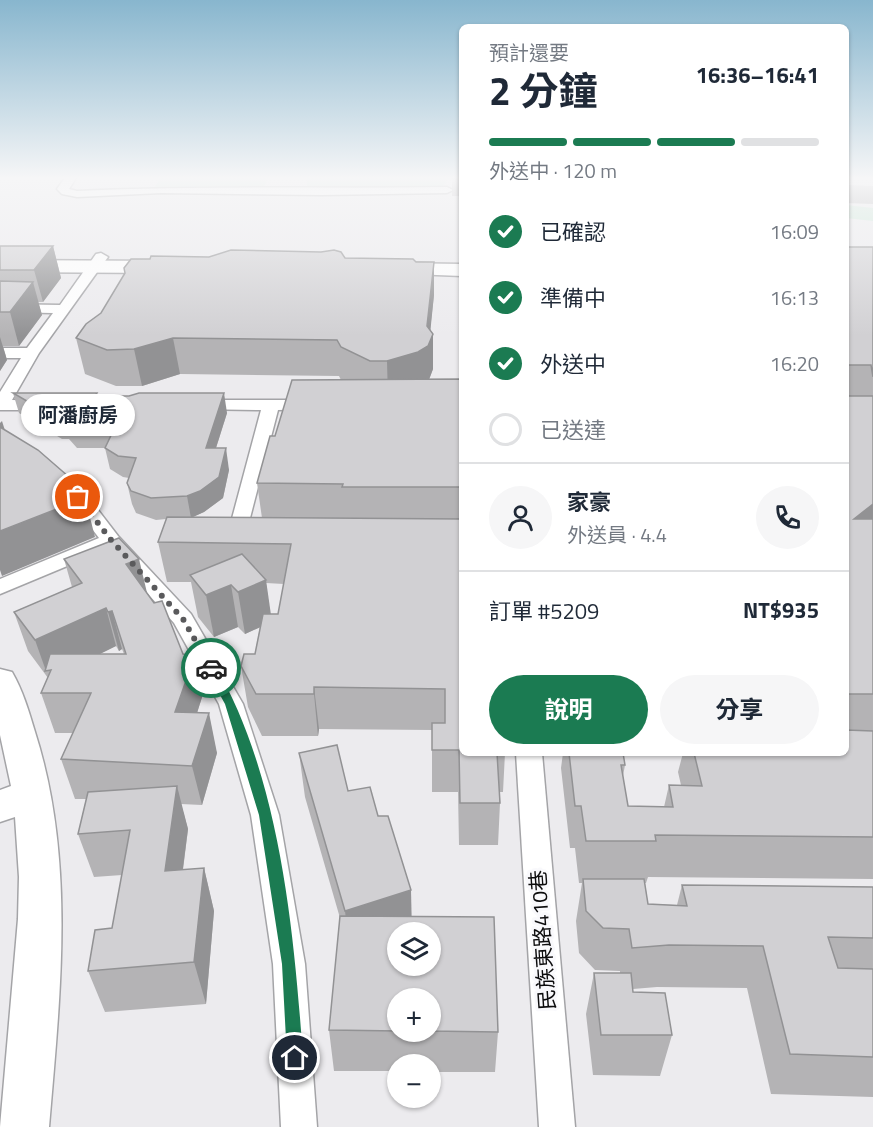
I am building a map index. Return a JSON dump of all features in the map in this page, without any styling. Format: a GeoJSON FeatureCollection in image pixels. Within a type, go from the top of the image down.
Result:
{"type":"FeatureCollection","features":[{"type":"Feature","properties":{"kind":"street"},"geometry":{"type":"LineString","coordinates":[[0,256],[98,262]]}},
{"type":"Feature","properties":{"kind":"street"},"geometry":{"type":"LineString","coordinates":[[459,259],[377,264],[459,270]]}},
{"type":"Feature","properties":{"kind":"street"},"geometry":{"type":"LineString","coordinates":[[0,405],[32,353],[98,262]]}},
{"type":"Feature","properties":{"kind":"street"},"geometry":{"type":"LineString","coordinates":[[0,266],[98,262],[179,262]]}},
{"type":"Feature","properties":{"kind":"street"},"geometry":{"type":"LineString","coordinates":[[0,308],[65,309]]}},
{"type":"Feature","properties":{"kind":"street"},"geometry":{"type":"LineString","coordinates":[[0,353],[32,353]]}},
{"type":"Feature","properties":{"kind":"street"},"geometry":{"type":"LineString","coordinates":[[0,405],[60,405]]}},
{"type":"Feature","properties":{"kind":"street"},"geometry":{"type":"LineString","coordinates":[[179,405],[331,405]]}},
{"type":"Feature","properties":{"kind":"street"},"geometry":{"type":"LineString","coordinates":[[236,541],[272,405]]}},
{"type":"Feature","properties":{"kind":"street"},"geometry":{"type":"LineString","coordinates":[[52,477],[78,497],[111,540],[183,619],[231,704],[265,815],[289,964],[299,1127]]}},
{"type":"Feature","properties":{"kind":"street"},"geometry":{"type":"LineString","coordinates":[[0,587],[111,540]]}},
{"type":"Feature","properties":{"kind":"street"},"geometry":{"type":"LineString","coordinates":[[0,681],[19,739],[16,801],[39,857],[38,974],[24,1127]]}},
{"type":"Feature","properties":{"kind":"street","name":"民族東路410巷"},"geometry":{"type":"LineString","coordinates":[[529,756],[557,1127]]}},
{"type":"Feature","properties":{"kind":"building"},"geometry":{"type":"Polygon","coordinates":[[[0,246],[53,246],[34,270],[0,270],[0,246]]]}},
{"type":"Feature","properties":{"kind":"building"},"geometry":{"type":"Polygon","coordinates":[[[849,247],[873,247],[873,377],[871,365],[849,365],[849,247]]]}},
{"type":"Feature","properties":{"kind":"building"},"geometry":{"type":"Polygon","coordinates":[[[231,250],[321,252],[334,250],[341,252],[345,258],[413,259],[416,262],[434,262],[427,326],[433,334],[428,346],[418,352],[387,361],[370,361],[341,347],[337,340],[173,338],[134,349],[107,350],[76,338],[86,324],[101,313],[131,259],[150,259],[151,256],[209,257],[231,250]]]}},
{"type":"Feature","properties":{"kind":"building"},"geometry":{"type":"Polygon","coordinates":[[[0,281],[33,282],[10,312],[0,312],[0,281]]]}},
{"type":"Feature","properties":{"kind":"building"},"geometry":{"type":"Polygon","coordinates":[[[459,379],[459,487],[342,487],[343,484],[257,483],[270,436],[275,436],[292,380],[459,379]]]}},
{"type":"Feature","properties":{"kind":"building"},"geometry":{"type":"Polygon","coordinates":[[[13,393],[97,393],[95,396],[129,396],[139,393],[224,393],[206,448],[226,448],[219,477],[200,491],[187,496],[151,498],[131,491],[127,483],[136,458],[118,456],[105,448],[115,427],[71,427],[63,418],[56,418],[13,393]]]}},
{"type":"Feature","properties":{"kind":"building"},"geometry":{"type":"Polygon","coordinates":[[[849,396],[873,396],[873,504],[854,519],[873,519],[873,694],[849,694],[849,396]]]}},
{"type":"Feature","properties":{"kind":"building"},"geometry":{"type":"Polygon","coordinates":[[[0,427],[38,450],[69,477],[85,498],[0,531],[0,427]]]}},
{"type":"Feature","properties":{"kind":"building"},"geometry":{"type":"Polygon","coordinates":[[[167,517],[459,519],[459,750],[432,750],[432,723],[445,723],[445,689],[314,687],[314,694],[256,694],[241,666],[244,654],[255,654],[263,614],[278,614],[291,544],[158,542],[167,517]]]}},
{"type":"Feature","properties":{"kind":"building"},"geometry":{"type":"Polygon","coordinates":[[[119,538],[139,559],[126,564],[154,603],[162,601],[183,654],[195,655],[175,712],[209,713],[192,766],[61,759],[91,693],[41,693],[51,670],[45,671],[50,654],[126,654],[112,611],[108,612],[106,608],[35,640],[14,612],[82,583],[64,559],[119,538]]]}},
{"type":"Feature","properties":{"kind":"building"},"geometry":{"type":"Polygon","coordinates":[[[242,554],[266,580],[238,592],[231,585],[206,595],[190,575],[242,554]]]}},
{"type":"Feature","properties":{"kind":"building"},"geometry":{"type":"Polygon","coordinates":[[[849,730],[873,731],[873,837],[655,835],[656,841],[586,841],[581,806],[575,806],[569,756],[624,756],[625,765],[621,765],[628,806],[673,807],[669,785],[702,786],[695,756],[849,756],[849,730]]]}},
{"type":"Feature","properties":{"kind":"building"},"geometry":{"type":"Polygon","coordinates":[[[337,745],[348,791],[370,787],[378,816],[388,816],[411,890],[345,911],[299,753],[337,745]]]}},
{"type":"Feature","properties":{"kind":"building"},"geometry":{"type":"Polygon","coordinates":[[[459,756],[497,756],[500,803],[460,803],[459,756]]]}},
{"type":"Feature","properties":{"kind":"building"},"geometry":{"type":"Polygon","coordinates":[[[177,786],[165,871],[204,868],[194,962],[88,971],[95,930],[112,928],[130,830],[78,834],[88,792],[177,786]]]}},
{"type":"Feature","properties":{"kind":"building"},"geometry":{"type":"Polygon","coordinates":[[[583,879],[644,879],[648,904],[687,906],[682,885],[873,887],[873,938],[828,937],[838,968],[873,969],[873,1057],[790,1054],[763,946],[669,945],[632,948],[629,929],[603,928],[586,911],[583,879]]]}},
{"type":"Feature","properties":{"kind":"building"},"geometry":{"type":"Polygon","coordinates":[[[340,916],[494,917],[498,1032],[441,1031],[441,988],[387,988],[387,1031],[329,1030],[340,916]]]}},
{"type":"Feature","properties":{"kind":"building"},"geometry":{"type":"Polygon","coordinates":[[[594,973],[631,973],[633,992],[665,993],[672,1035],[601,1035],[594,973]]]}},
{"type":"Feature","properties":{"kind":"way so far"},"geometry":{"type":"LineString","coordinates":[[78,497],[111,540],[183,619],[211,668]]}},
{"type":"Feature","properties":{"kind":"place","name":"阿潘廚房"},"geometry":{"type":"Point","coordinates":[78,497]}},
{"type":"Feature","properties":{"kind":"route"},"geometry":{"type":"LineString","coordinates":[[211,668],[231,704],[265,815],[289,964],[295,1058]]}}]}
